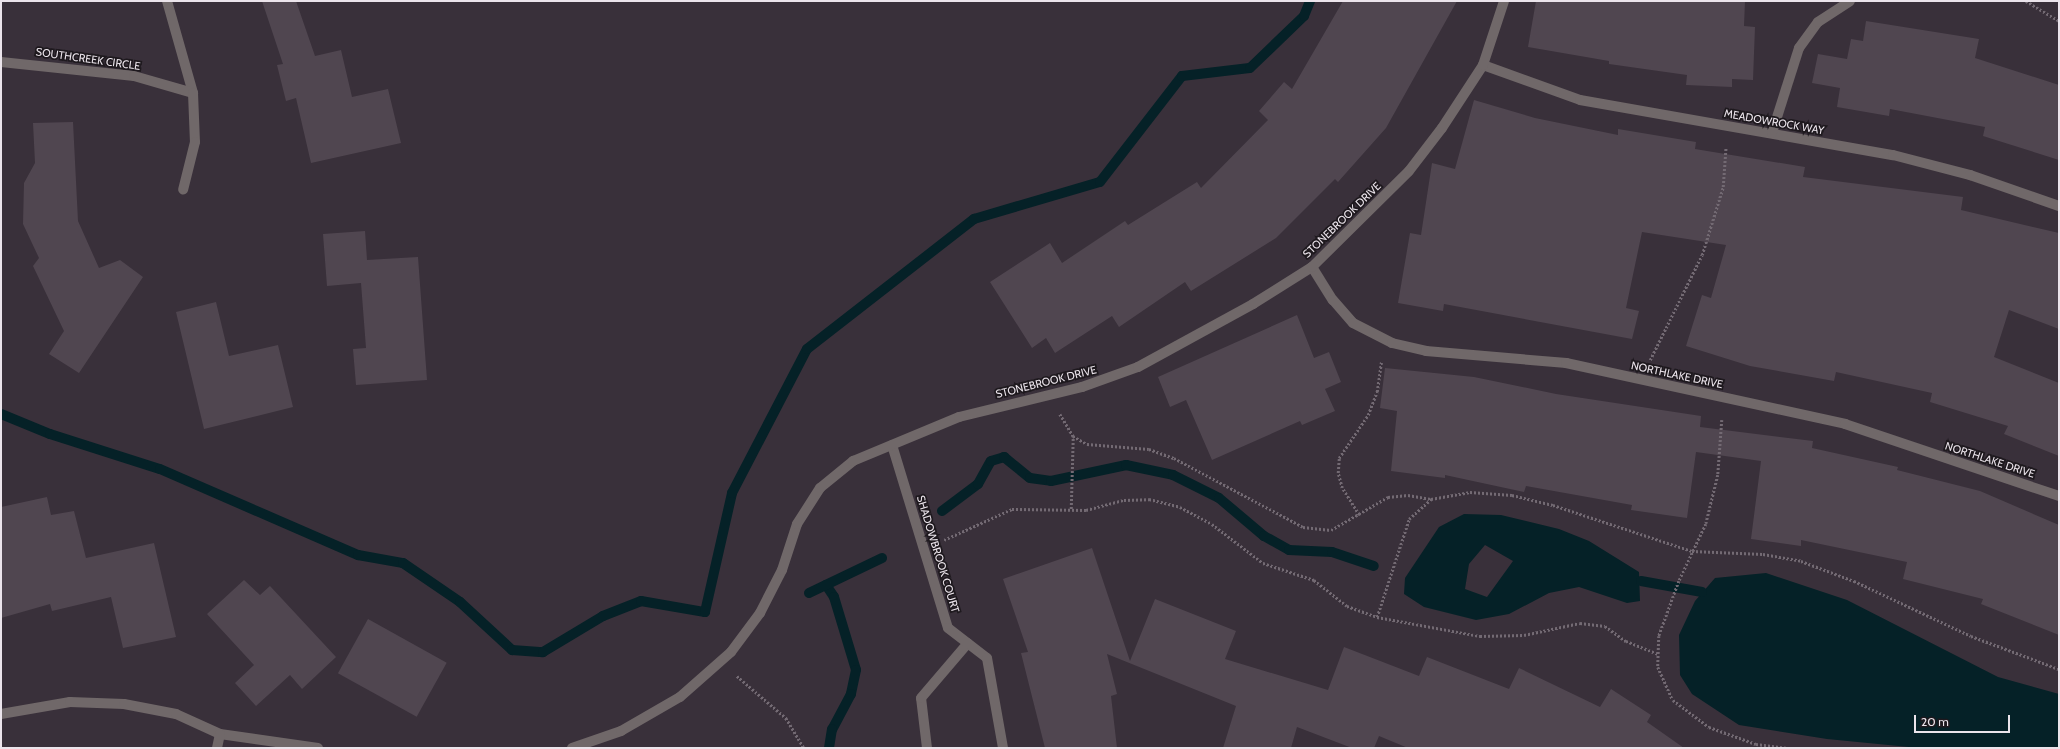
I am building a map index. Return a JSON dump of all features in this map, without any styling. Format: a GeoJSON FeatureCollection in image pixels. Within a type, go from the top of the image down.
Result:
{"type":"FeatureCollection","features":[{"type":"Feature","properties":{"kind":"street"},"geometry":{"type":"LineString","coordinates":[[167,1],[193,94],[196,142],[183,190]]}},
{"type":"Feature","properties":{"kind":"street","name":"STONEBROOK DRIVE"},"geometry":{"type":"LineString","coordinates":[[572,748],[621,731],[680,697],[720,661],[760,613],[782,570],[797,524],[820,488],[853,461],[959,417],[1052,394],[1138,367],[1253,304],[1312,267],[1409,171],[1483,65],[1504,1]]}},
{"type":"Feature","properties":{"kind":"street"},"geometry":{"type":"LineString","coordinates":[[1772,133],[1799,48],[1818,22],[1850,1]]}},
{"type":"Feature","properties":{"kind":"street","name":"SOUTHCREEK CIRCLE"},"geometry":{"type":"LineString","coordinates":[[1,62],[134,76],[193,94]]}},
{"type":"Feature","properties":{"kind":"street","name":"MEADOWROCK WAY"},"geometry":{"type":"LineString","coordinates":[[1483,65],[1580,100],[1893,155],[1970,175],[2059,206]]}},
{"type":"Feature","properties":{"kind":"street","name":"NORTHLAKE DRIVE"},"geometry":{"type":"LineString","coordinates":[[1312,267],[1333,300],[1353,323],[1384,340],[1426,351],[1566,363],[1845,424],[2059,496]]}},
{"type":"Feature","properties":{"kind":"street","name":"SHADOWBROOK COURT"},"geometry":{"type":"LineString","coordinates":[[892,445],[948,628],[987,658],[1003,748]]}},
{"type":"Feature","properties":{"kind":"street"},"geometry":{"type":"LineString","coordinates":[[927,748],[921,698],[968,642]]}},
{"type":"Feature","properties":{"kind":"street"},"geometry":{"type":"LineString","coordinates":[[1,714],[70,702],[124,704],[176,714],[220,734],[318,748]]}},
{"type":"Feature","properties":{"kind":"street"},"geometry":{"type":"LineString","coordinates":[[217,748],[220,734]]}},
{"type":"Feature","properties":{"kind":"path"},"geometry":{"type":"LineString","coordinates":[[2026,1],[2059,21]]}},
{"type":"Feature","properties":{"kind":"path"},"geometry":{"type":"LineString","coordinates":[[1641,380],[1702,255],[1723,187],[1728,126]]}},
{"type":"Feature","properties":{"kind":"path"},"geometry":{"type":"LineString","coordinates":[[1359,515],[1342,488],[1338,473],[1339,458],[1368,415],[1377,392],[1384,340]]}},
{"type":"Feature","properties":{"kind":"path"},"geometry":{"type":"LineString","coordinates":[[1052,394],[1073,436],[1071,510]]}},
{"type":"Feature","properties":{"kind":"path"},"geometry":{"type":"LineString","coordinates":[[1724,398],[1718,475],[1706,524],[1679,581],[1659,636],[1658,667],[1673,700],[1709,727],[1756,744],[1788,748]]}},
{"type":"Feature","properties":{"kind":"path"},"geometry":{"type":"LineString","coordinates":[[1073,436],[1087,444],[1149,449],[1174,458],[1303,528],[1331,530],[1388,497],[1408,495],[1431,499],[1470,492],[1512,495],[1692,551],[1763,554],[1801,561],[1854,581],[1971,636],[2059,669]]}},
{"type":"Feature","properties":{"kind":"path"},"geometry":{"type":"LineString","coordinates":[[923,546],[952,538],[1012,509],[1086,510],[1124,500],[1149,499],[1180,507],[1212,524],[1263,563],[1314,580],[1347,606],[1377,617],[1480,636],[1524,635],[1580,623],[1605,626],[1626,641],[1658,654]]}},
{"type":"Feature","properties":{"kind":"path"},"geometry":{"type":"LineString","coordinates":[[1377,617],[1409,519],[1431,499]]}},
{"type":"Feature","properties":{"kind":"path"},"geometry":{"type":"LineString","coordinates":[[720,661],[786,718],[804,748]]}},
{"type":"Feature","properties":{"kind":"water"},"geometry":{"type":"Polygon","coordinates":[[[1464,514],[1501,515],[1559,529],[1589,541],[1639,572],[1640,601],[1627,603],[1579,587],[1549,593],[1509,614],[1476,620],[1424,607],[1404,594],[1405,578],[1439,527],[1464,514]],[[1485,545],[1469,564],[1465,589],[1487,597],[1513,561],[1485,545]]]}},
{"type":"Feature","properties":{"kind":"water"},"geometry":{"type":"Polygon","coordinates":[[[1766,573],[1847,600],[1998,677],[2059,694],[2059,748],[1919,748],[1827,739],[1739,725],[1692,694],[1680,675],[1679,635],[1695,601],[1715,578],[1766,573]]]}},
{"type":"Feature","properties":{"kind":"building"},"geometry":{"type":"Polygon","coordinates":[[[262,1],[296,1],[315,56],[341,50],[352,97],[388,89],[401,143],[311,163],[296,98],[286,101],[277,65],[283,64],[262,1]]]}},
{"type":"Feature","properties":{"kind":"building"},"geometry":{"type":"Polygon","coordinates":[[[1343,1],[1457,1],[1386,128],[1338,182],[1335,179],[1276,238],[1191,291],[1185,282],[1119,327],[1112,316],[1055,353],[1046,338],[1032,348],[990,282],[1050,243],[1062,263],[1125,221],[1128,225],[1197,182],[1201,188],[1268,120],[1259,111],[1284,82],[1292,89],[1343,1]]]}},
{"type":"Feature","properties":{"kind":"building"},"geometry":{"type":"Polygon","coordinates":[[[1536,1],[1745,1],[1744,26],[1755,27],[1753,80],[1732,79],[1732,87],[1686,85],[1687,75],[1609,64],[1609,61],[1528,47],[1536,1]]]}},
{"type":"Feature","properties":{"kind":"building"},"geometry":{"type":"Polygon","coordinates":[[[1866,21],[1979,39],[1975,58],[2059,85],[2059,160],[1983,136],[1985,127],[1890,109],[1889,116],[1837,107],[1840,88],[1812,83],[1818,54],[1847,59],[1851,39],[1863,41],[1866,21]]]}},
{"type":"Feature","properties":{"kind":"building"},"geometry":{"type":"Polygon","coordinates":[[[1474,100],[1535,118],[1618,135],[1618,129],[1696,142],[1695,149],[1805,167],[1803,177],[1963,197],[1961,210],[2059,233],[2059,329],[2009,310],[1994,357],[2059,383],[2059,456],[2004,434],[2008,426],[1930,402],[1932,393],[1836,372],[1834,381],[1750,366],[1686,346],[1702,295],[1711,298],[1726,245],[1642,232],[1626,308],[1639,311],[1632,339],[1444,304],[1443,311],[1398,303],[1410,233],[1421,235],[1432,163],[1455,169],[1474,100]]]}},
{"type":"Feature","properties":{"kind":"building"},"geometry":{"type":"Polygon","coordinates":[[[73,122],[78,221],[99,268],[120,260],[143,277],[79,373],[49,354],[64,331],[33,266],[39,258],[23,224],[24,183],[35,163],[33,123],[73,122]]]}},
{"type":"Feature","properties":{"kind":"building"},"geometry":{"type":"Polygon","coordinates":[[[365,231],[367,260],[418,257],[427,380],[356,385],[353,349],[366,348],[361,283],[327,286],[323,234],[365,231]]]}},
{"type":"Feature","properties":{"kind":"building"},"geometry":{"type":"Polygon","coordinates":[[[216,302],[229,356],[278,345],[293,407],[204,429],[176,312],[216,302]]]}},
{"type":"Feature","properties":{"kind":"building"},"geometry":{"type":"Polygon","coordinates":[[[1297,315],[1314,358],[1329,352],[1341,382],[1325,389],[1335,411],[1302,425],[1300,421],[1212,460],[1186,400],[1170,407],[1158,377],[1297,315]]]}},
{"type":"Feature","properties":{"kind":"building"},"geometry":{"type":"Polygon","coordinates":[[[1385,368],[1474,377],[1556,394],[1701,416],[1700,427],[1813,441],[1812,448],[1898,467],[1897,470],[1980,491],[2059,525],[2059,635],[1981,604],[1983,599],[1903,579],[1907,562],[1801,540],[1801,546],[1751,539],[1761,461],[1696,452],[1687,518],[1631,510],[1632,505],[1526,486],[1524,492],[1445,475],[1445,478],[1391,471],[1397,411],[1380,408],[1385,368]]]}},
{"type":"Feature","properties":{"kind":"building"},"geometry":{"type":"Polygon","coordinates":[[[47,497],[51,515],[74,511],[86,558],[154,543],[176,637],[123,648],[111,597],[52,611],[50,604],[1,618],[1,507],[47,497]]]}},
{"type":"Feature","properties":{"kind":"building"},"geometry":{"type":"Polygon","coordinates":[[[1092,548],[1130,661],[1155,599],[1236,631],[1225,659],[1328,690],[1344,647],[1419,676],[1427,657],[1509,689],[1519,668],[1600,707],[1611,689],[1651,715],[1647,722],[1684,748],[1408,748],[1379,736],[1374,748],[1352,748],[1297,727],[1291,748],[1223,748],[1236,706],[1107,654],[1117,694],[1111,696],[1117,748],[1045,748],[1021,653],[1028,652],[1003,579],[1092,548]]]}},
{"type":"Feature","properties":{"kind":"building"},"geometry":{"type":"Polygon","coordinates":[[[244,580],[260,595],[270,586],[336,657],[302,689],[290,675],[256,706],[235,683],[254,665],[207,614],[244,580]]]}},
{"type":"Feature","properties":{"kind":"building"},"geometry":{"type":"Polygon","coordinates":[[[368,619],[447,663],[417,717],[338,673],[368,619]]]}},
{"type":"Feature","properties":{"kind":"waterway"},"geometry":{"type":"LineString","coordinates":[[1,414],[50,434],[160,469],[358,555],[403,563],[460,602],[512,650],[543,652],[603,616],[641,601],[705,612],[732,493],[807,349],[974,219],[1100,182],[1182,76],[1250,68],[1304,16],[1310,1]]}},
{"type":"Feature","properties":{"kind":"waterway"},"geometry":{"type":"LineString","coordinates":[[942,511],[978,484],[991,461],[1004,457],[1030,478],[1051,481],[1126,465],[1173,475],[1219,498],[1264,536],[1289,550],[1332,552],[1374,566]]}},
{"type":"Feature","properties":{"kind":"waterway"},"geometry":{"type":"LineString","coordinates":[[809,593],[882,558]]}},
{"type":"Feature","properties":{"kind":"waterway"},"geometry":{"type":"LineString","coordinates":[[1641,581],[1702,592]]}},
{"type":"Feature","properties":{"kind":"waterway"},"geometry":{"type":"LineString","coordinates":[[826,585],[834,597],[856,670],[851,694],[832,729],[829,748]]}}]}
